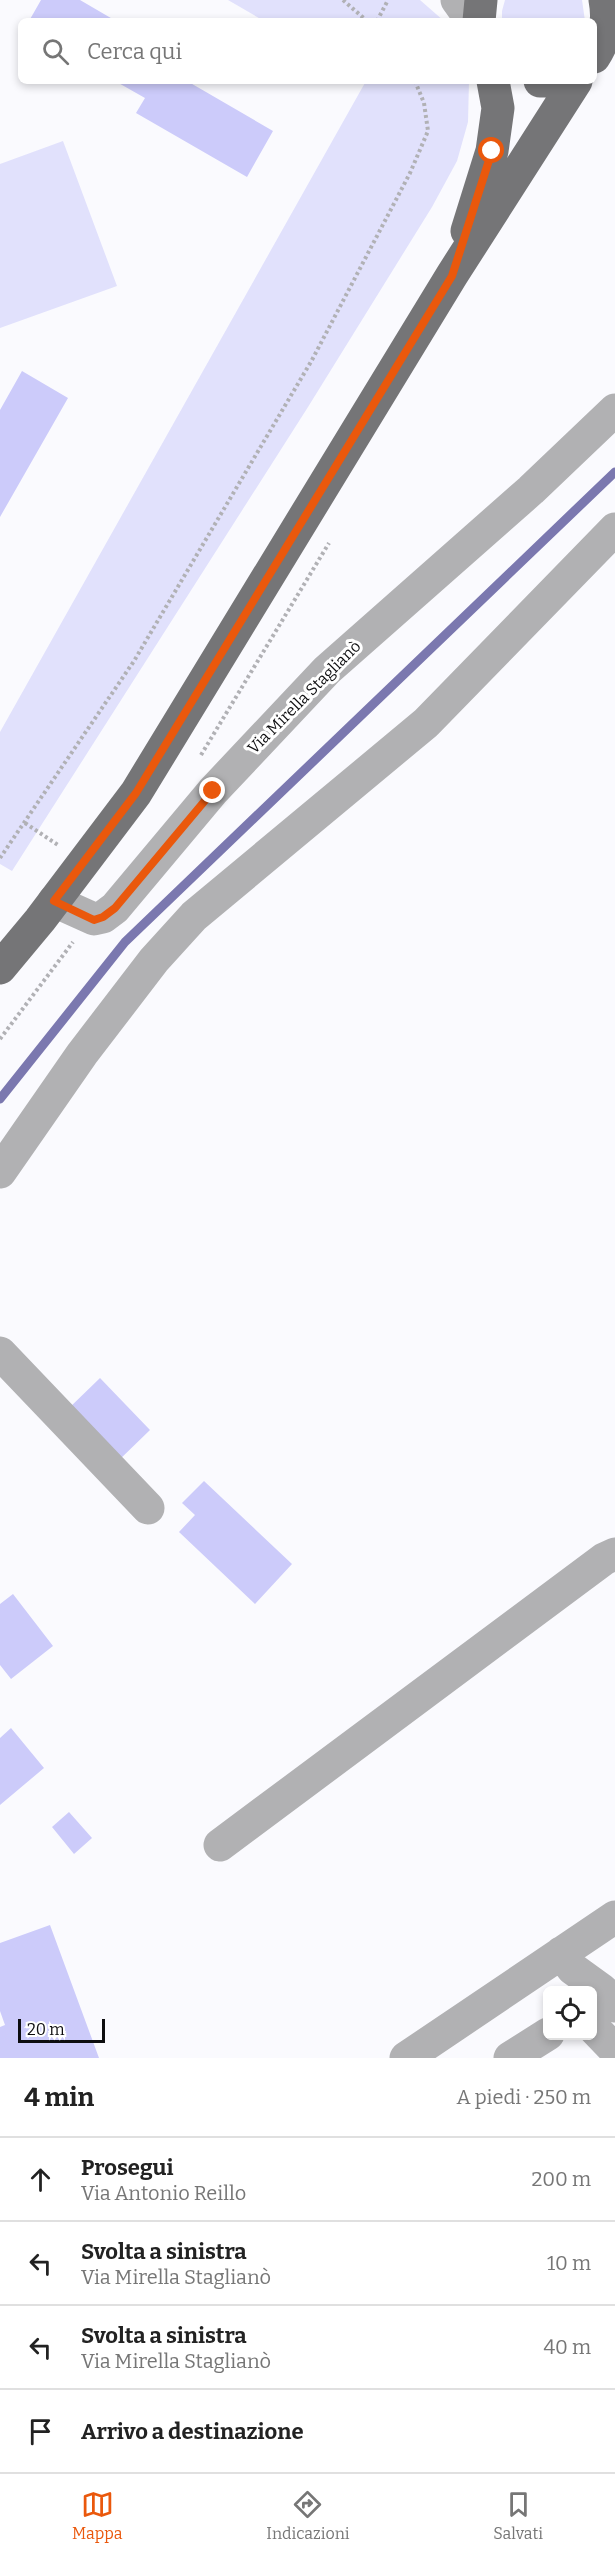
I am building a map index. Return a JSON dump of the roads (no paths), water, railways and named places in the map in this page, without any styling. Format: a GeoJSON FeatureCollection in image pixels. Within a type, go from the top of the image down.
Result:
{"type":"FeatureCollection","features":[{"type":"Feature","properties":{"kind":"main road"},"geometry":{"type":"LineString","coordinates":[[479,18],[481,0]]}},
{"type":"Feature","properties":{"kind":"main road"},"geometry":{"type":"LineString","coordinates":[[605,0],[608,15],[605,38]]}},
{"type":"Feature","properties":{"kind":"main road"},"geometry":{"type":"LineString","coordinates":[[452,276],[492,151],[498,108],[494,84]]}},
{"type":"Feature","properties":{"kind":"main road"},"geometry":{"type":"LineString","coordinates":[[0,968],[136,793],[452,276],[574,84]]}},
{"type":"Feature","properties":{"kind":"street"},"geometry":{"type":"LineString","coordinates":[[457,0],[470,18]]}},
{"type":"Feature","properties":{"kind":"street","name":"Via Mirella Staglianò"},"geometry":{"type":"LineString","coordinates":[[54,901],[94,920],[103,917],[115,908],[213,791],[327,670],[531,490],[615,410]]}},
{"type":"Feature","properties":{"kind":"street"},"geometry":{"type":"LineString","coordinates":[[0,1172],[82,1053],[154,960],[194,916],[426,723],[615,530]]}},
{"type":"Feature","properties":{"kind":"street"},"geometry":{"type":"LineString","coordinates":[[0,1353],[148,1508]]}},
{"type":"Feature","properties":{"kind":"street"},"geometry":{"type":"LineString","coordinates":[[220,1845],[604,1559],[615,1554]]}},
{"type":"Feature","properties":{"kind":"street"},"geometry":{"type":"LineString","coordinates":[[406,2058],[553,1970],[615,1917]]}},
{"type":"Feature","properties":{"kind":"street"},"geometry":{"type":"LineString","coordinates":[[553,1970],[573,1969],[602,1990],[615,2006]]}},
{"type":"Feature","properties":{"kind":"street"},"geometry":{"type":"LineString","coordinates":[[510,2058],[543,2037]]}},
{"type":"Feature","properties":{"kind":"waterway"},"geometry":{"type":"LineString","coordinates":[[0,1099],[125,942],[615,472]]}}]}
